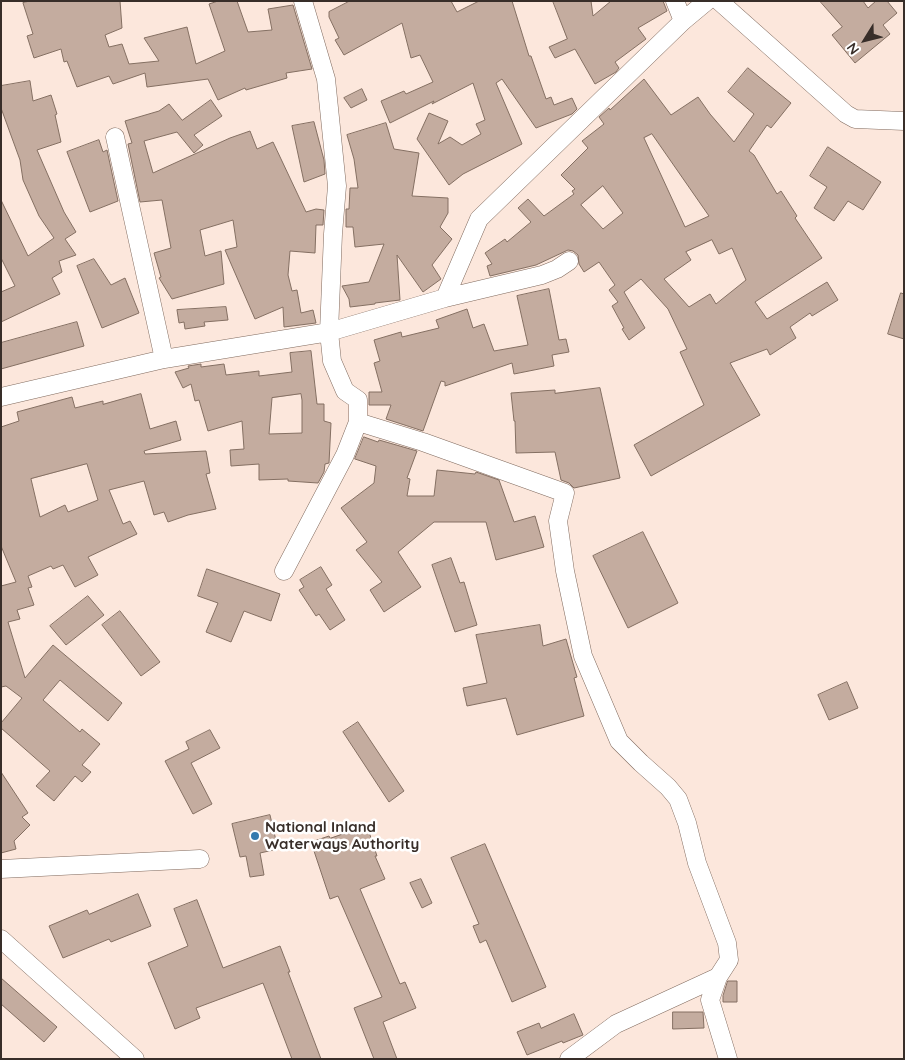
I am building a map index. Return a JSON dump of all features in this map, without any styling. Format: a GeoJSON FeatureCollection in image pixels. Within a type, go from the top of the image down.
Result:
{"type":"FeatureCollection","features":[{"type":"Feature","properties":{"kind":"street"},"geometry":{"type":"LineString","coordinates":[[675,1],[683,21]]}},
{"type":"Feature","properties":{"kind":"street"},"geometry":{"type":"LineString","coordinates":[[444,298],[480,219],[683,21],[707,1]]}},
{"type":"Feature","properties":{"kind":"street"},"geometry":{"type":"LineString","coordinates":[[718,1],[846,114],[855,119],[904,120]]}},
{"type":"Feature","properties":{"kind":"street"},"geometry":{"type":"LineString","coordinates":[[284,571],[345,455],[358,422],[358,400],[345,391],[332,361],[329,332],[337,186],[326,79],[309,4]]}},
{"type":"Feature","properties":{"kind":"street"},"geometry":{"type":"LineString","coordinates":[[115,137],[164,359]]}},
{"type":"Feature","properties":{"kind":"street"},"geometry":{"type":"LineString","coordinates":[[1,397],[164,359],[329,332],[444,298],[542,274],[557,269],[569,261]]}},
{"type":"Feature","properties":{"kind":"street"},"geometry":{"type":"LineString","coordinates":[[358,422],[423,442],[565,493],[558,521],[565,571],[583,656],[619,741],[668,787],[678,799],[688,823],[697,863],[727,943],[729,960],[718,977],[710,1000],[728,1059]]}},
{"type":"Feature","properties":{"kind":"street"},"geometry":{"type":"LineString","coordinates":[[1,869],[200,859]]}},
{"type":"Feature","properties":{"kind":"street"},"geometry":{"type":"LineString","coordinates":[[1,939],[135,1059]]}},
{"type":"Feature","properties":{"kind":"street"},"geometry":{"type":"LineString","coordinates":[[569,1059],[616,1024],[718,977]]}},
{"type":"Feature","properties":{"kind":"building"},"geometry":{"type":"Polygon","coordinates":[[[30,1],[120,1],[122,28],[105,35],[109,47],[122,44],[129,64],[159,61],[144,38],[187,27],[196,64],[225,51],[209,4],[218,1],[237,1],[248,32],[272,30],[268,9],[293,5],[312,69],[286,73],[287,78],[246,90],[245,88],[218,100],[208,79],[147,87],[145,73],[113,84],[109,76],[77,87],[67,61],[64,62],[61,49],[34,58],[27,36],[33,34],[23,3],[30,1]]]}},
{"type":"Feature","properties":{"kind":"building"},"geometry":{"type":"Polygon","coordinates":[[[350,1],[451,1],[457,12],[479,1],[512,1],[529,56],[531,56],[546,99],[551,97],[554,105],[572,98],[577,109],[572,114],[536,128],[502,79],[496,83],[522,144],[463,174],[449,185],[417,139],[429,113],[448,121],[438,144],[450,137],[462,145],[481,134],[476,124],[485,120],[473,83],[390,123],[381,101],[404,91],[406,94],[433,82],[420,55],[411,58],[402,23],[344,55],[335,40],[339,38],[329,17],[329,12],[350,1]]]}},
{"type":"Feature","properties":{"kind":"building"},"geometry":{"type":"Polygon","coordinates":[[[553,1],[591,1],[593,16],[611,1],[663,1],[667,11],[638,28],[646,39],[615,62],[619,68],[616,72],[595,84],[575,49],[555,58],[549,47],[567,39],[553,1]]]}},
{"type":"Feature","properties":{"kind":"building"},"geometry":{"type":"Polygon","coordinates":[[[820,1],[863,1],[868,8],[876,1],[887,1],[897,13],[883,25],[890,34],[855,63],[832,35],[842,27],[820,1]]]}},
{"type":"Feature","properties":{"kind":"building"},"geometry":{"type":"Polygon","coordinates":[[[748,68],[791,103],[771,128],[767,125],[749,151],[754,155],[777,194],[781,191],[797,216],[795,218],[822,258],[755,302],[767,319],[827,282],[838,300],[812,316],[810,313],[790,327],[796,338],[770,355],[767,349],[730,363],[760,415],[651,476],[634,445],[704,405],[680,352],[687,349],[668,309],[641,279],[624,292],[645,328],[629,340],[612,306],[618,302],[609,290],[615,285],[599,262],[584,272],[579,264],[578,255],[568,250],[536,265],[490,276],[487,266],[492,264],[485,253],[505,239],[507,242],[531,222],[518,208],[528,199],[544,216],[574,194],[572,191],[575,189],[561,175],[588,148],[582,141],[604,124],[599,117],[609,108],[610,110],[644,79],[671,115],[698,97],[734,142],[754,114],[728,92],[748,68]],[[652,134],[644,138],[685,227],[709,216],[652,134]],[[603,186],[581,205],[603,229],[623,213],[603,186]],[[712,240],[686,252],[691,260],[664,279],[689,307],[710,294],[716,304],[746,280],[732,248],[719,254],[712,240]]]}},
{"type":"Feature","properties":{"kind":"building"},"geometry":{"type":"Polygon","coordinates":[[[30,81],[33,101],[51,95],[57,114],[55,115],[61,142],[37,150],[64,212],[76,232],[65,239],[76,255],[59,261],[62,272],[52,278],[60,294],[1,322],[1,292],[15,286],[1,258],[1,200],[28,256],[54,238],[39,216],[23,180],[20,160],[1,108],[1,86],[30,81]]]}},
{"type":"Feature","properties":{"kind":"building"},"geometry":{"type":"Polygon","coordinates":[[[362,89],[367,100],[351,108],[344,98],[362,89]]]}},
{"type":"Feature","properties":{"kind":"building"},"geometry":{"type":"Polygon","coordinates":[[[211,100],[222,116],[194,135],[203,145],[194,153],[177,132],[144,141],[153,173],[230,138],[250,131],[257,149],[273,142],[306,212],[316,209],[324,210],[323,225],[316,225],[315,253],[290,251],[288,275],[292,291],[297,290],[301,313],[313,310],[316,323],[284,327],[283,307],[255,319],[225,250],[237,247],[233,220],[200,230],[205,256],[221,251],[224,284],[172,299],[159,278],[161,277],[154,253],[171,248],[162,200],[140,202],[128,144],[132,143],[125,121],[159,111],[169,104],[182,120],[211,100]]]}},
{"type":"Feature","properties":{"kind":"building"},"geometry":{"type":"Polygon","coordinates":[[[314,122],[324,160],[325,174],[304,182],[292,126],[314,122]]]}},
{"type":"Feature","properties":{"kind":"building"},"geometry":{"type":"Polygon","coordinates":[[[386,123],[394,149],[419,153],[412,196],[448,198],[448,213],[440,227],[452,239],[432,265],[441,279],[423,292],[397,255],[400,300],[350,307],[349,299],[342,286],[369,282],[384,244],[355,247],[353,227],[346,227],[346,209],[349,209],[350,188],[358,188],[354,159],[347,135],[386,123]]]}},
{"type":"Feature","properties":{"kind":"building"},"geometry":{"type":"Polygon","coordinates":[[[99,140],[103,152],[107,150],[118,201],[90,212],[67,152],[99,140]]]}},
{"type":"Feature","properties":{"kind":"building"},"geometry":{"type":"Polygon","coordinates":[[[828,147],[881,182],[863,210],[848,201],[834,221],[814,208],[827,187],[810,176],[828,147]]]}},
{"type":"Feature","properties":{"kind":"building"},"geometry":{"type":"Polygon","coordinates":[[[94,259],[111,285],[125,278],[139,313],[102,328],[77,266],[94,259]]]}},
{"type":"Feature","properties":{"kind":"building"},"geometry":{"type":"Polygon","coordinates":[[[549,289],[559,340],[566,339],[569,352],[552,355],[554,366],[514,374],[512,363],[445,386],[445,382],[441,381],[423,431],[386,419],[391,405],[369,405],[369,392],[382,392],[374,363],[380,361],[374,340],[401,332],[402,337],[439,328],[436,320],[467,309],[473,328],[484,324],[494,351],[528,345],[517,296],[549,289]]]}},
{"type":"Feature","properties":{"kind":"building"},"geometry":{"type":"Polygon","coordinates":[[[901,293],[904,294],[904,339],[888,334],[901,293]]]}},
{"type":"Feature","properties":{"kind":"building"},"geometry":{"type":"Polygon","coordinates":[[[226,307],[228,320],[204,322],[205,326],[185,329],[184,322],[179,323],[177,310],[226,307]]]}},
{"type":"Feature","properties":{"kind":"building"},"geometry":{"type":"Polygon","coordinates":[[[77,322],[84,346],[1,369],[1,343],[77,322]]]}},
{"type":"Feature","properties":{"kind":"building"},"geometry":{"type":"Polygon","coordinates":[[[311,351],[317,404],[324,404],[324,421],[331,423],[329,463],[325,464],[324,472],[318,483],[288,481],[288,479],[259,480],[259,464],[231,466],[230,450],[244,449],[242,421],[208,431],[199,400],[195,401],[191,384],[183,388],[175,372],[189,368],[188,366],[201,364],[201,367],[224,364],[226,375],[259,371],[259,376],[292,372],[290,353],[311,351]],[[301,394],[272,398],[269,434],[302,433],[301,394]]]}},
{"type":"Feature","properties":{"kind":"building"},"geometry":{"type":"Polygon","coordinates":[[[600,388],[620,478],[574,488],[569,483],[561,480],[555,452],[516,453],[515,421],[511,393],[555,390],[555,393],[600,388]]]}},
{"type":"Feature","properties":{"kind":"building"},"geometry":{"type":"Polygon","coordinates":[[[141,394],[150,429],[176,421],[181,440],[144,451],[145,454],[206,451],[210,473],[206,474],[216,509],[188,515],[168,522],[164,512],[154,515],[144,481],[109,490],[123,524],[130,521],[137,534],[88,557],[98,575],[75,587],[63,565],[53,569],[51,566],[28,576],[32,587],[28,588],[34,605],[17,610],[20,619],[8,622],[25,678],[53,645],[122,703],[108,721],[60,680],[43,700],[80,732],[82,729],[100,744],[82,765],[91,772],[82,782],[75,776],[54,801],[36,786],[50,771],[1,728],[1,723],[22,698],[6,686],[1,687],[1,586],[16,582],[1,546],[1,427],[19,421],[17,412],[72,397],[75,408],[103,401],[103,404],[141,394]],[[87,464],[31,479],[40,517],[65,505],[68,512],[98,500],[87,464]]]}},
{"type":"Feature","properties":{"kind":"building"},"geometry":{"type":"Polygon","coordinates":[[[364,437],[417,451],[407,478],[410,479],[407,496],[434,496],[437,470],[475,474],[476,472],[499,480],[514,522],[535,516],[544,547],[496,560],[486,522],[434,522],[398,552],[421,587],[384,612],[370,590],[382,582],[356,550],[367,542],[341,508],[374,483],[376,466],[355,459],[364,437]]]}},
{"type":"Feature","properties":{"kind":"building"},"geometry":{"type":"Polygon","coordinates":[[[643,532],[678,603],[628,628],[593,556],[643,532]]]}},
{"type":"Feature","properties":{"kind":"building"},"geometry":{"type":"Polygon","coordinates":[[[451,558],[460,583],[464,582],[477,625],[455,632],[432,565],[451,558]]]}},
{"type":"Feature","properties":{"kind":"building"},"geometry":{"type":"Polygon","coordinates":[[[321,567],[332,585],[326,589],[345,620],[330,630],[319,614],[316,616],[299,590],[304,587],[300,580],[321,567]]]}},
{"type":"Feature","properties":{"kind":"building"},"geometry":{"type":"Polygon","coordinates":[[[207,569],[280,594],[271,621],[244,611],[231,642],[206,632],[218,603],[198,596],[207,569]]]}},
{"type":"Feature","properties":{"kind":"building"},"geometry":{"type":"Polygon","coordinates":[[[88,596],[104,615],[66,645],[50,626],[88,596]]]}},
{"type":"Feature","properties":{"kind":"building"},"geometry":{"type":"Polygon","coordinates":[[[120,611],[160,662],[141,676],[102,625],[120,611]]]}},
{"type":"Feature","properties":{"kind":"building"},"geometry":{"type":"Polygon","coordinates":[[[540,625],[543,646],[566,639],[577,677],[574,678],[584,716],[517,735],[506,698],[467,706],[463,688],[487,683],[476,635],[540,625]]]}},
{"type":"Feature","properties":{"kind":"building"},"geometry":{"type":"Polygon","coordinates":[[[847,682],[858,708],[829,720],[818,695],[847,682]]]}},
{"type":"Feature","properties":{"kind":"building"},"geometry":{"type":"Polygon","coordinates":[[[358,722],[404,791],[389,802],[343,732],[358,722]]]}},
{"type":"Feature","properties":{"kind":"building"},"geometry":{"type":"Polygon","coordinates":[[[210,730],[220,748],[191,763],[212,804],[193,814],[165,761],[189,749],[186,742],[210,730]]]}},
{"type":"Feature","properties":{"kind":"building"},"geometry":{"type":"Polygon","coordinates":[[[1,772],[28,813],[22,817],[30,825],[14,841],[16,849],[1,853],[1,772]]]}},
{"type":"Feature","properties":{"kind":"building","name":"National Inland Waterways Authority"},"geometry":{"type":"Polygon","coordinates":[[[270,815],[278,849],[260,853],[264,875],[250,877],[246,856],[240,857],[232,824],[270,815]]]}},
{"type":"Feature","properties":{"kind":"building"},"geometry":{"type":"Polygon","coordinates":[[[367,826],[377,856],[375,856],[385,879],[360,889],[400,984],[405,982],[416,1008],[383,1022],[397,1059],[374,1059],[354,1008],[382,997],[338,896],[330,899],[311,842],[367,826]]]}},
{"type":"Feature","properties":{"kind":"building"},"geometry":{"type":"Polygon","coordinates":[[[485,844],[546,987],[512,1002],[486,940],[480,943],[473,926],[479,924],[451,858],[485,844]]]}},
{"type":"Feature","properties":{"kind":"building"},"geometry":{"type":"Polygon","coordinates":[[[421,879],[432,903],[422,908],[410,883],[421,879]]]}},
{"type":"Feature","properties":{"kind":"building"},"geometry":{"type":"Polygon","coordinates":[[[138,894],[151,926],[111,942],[109,939],[63,958],[49,926],[87,910],[89,914],[138,894]]]}},
{"type":"Feature","properties":{"kind":"building"},"geometry":{"type":"Polygon","coordinates":[[[197,900],[223,968],[280,946],[321,1059],[292,1059],[263,983],[196,1008],[200,1018],[175,1029],[148,963],[188,946],[174,909],[197,900]]]}},
{"type":"Feature","properties":{"kind":"building"},"geometry":{"type":"Polygon","coordinates":[[[1,978],[57,1027],[44,1042],[1,1004],[1,978]]]}},
{"type":"Feature","properties":{"kind":"building"},"geometry":{"type":"Polygon","coordinates":[[[728,981],[737,981],[737,1002],[723,1002],[728,981]]]}},
{"type":"Feature","properties":{"kind":"building"},"geometry":{"type":"Polygon","coordinates":[[[673,1012],[703,1012],[704,1028],[673,1029],[673,1012]]]}},
{"type":"Feature","properties":{"kind":"building"},"geometry":{"type":"Polygon","coordinates":[[[574,1014],[583,1035],[527,1055],[517,1032],[539,1023],[541,1028],[574,1014]]]}},
{"type":"Feature","properties":{"kind":"place","name":"National Inland Waterways Authority"},"geometry":{"type":"Point","coordinates":[255,836]}}]}
